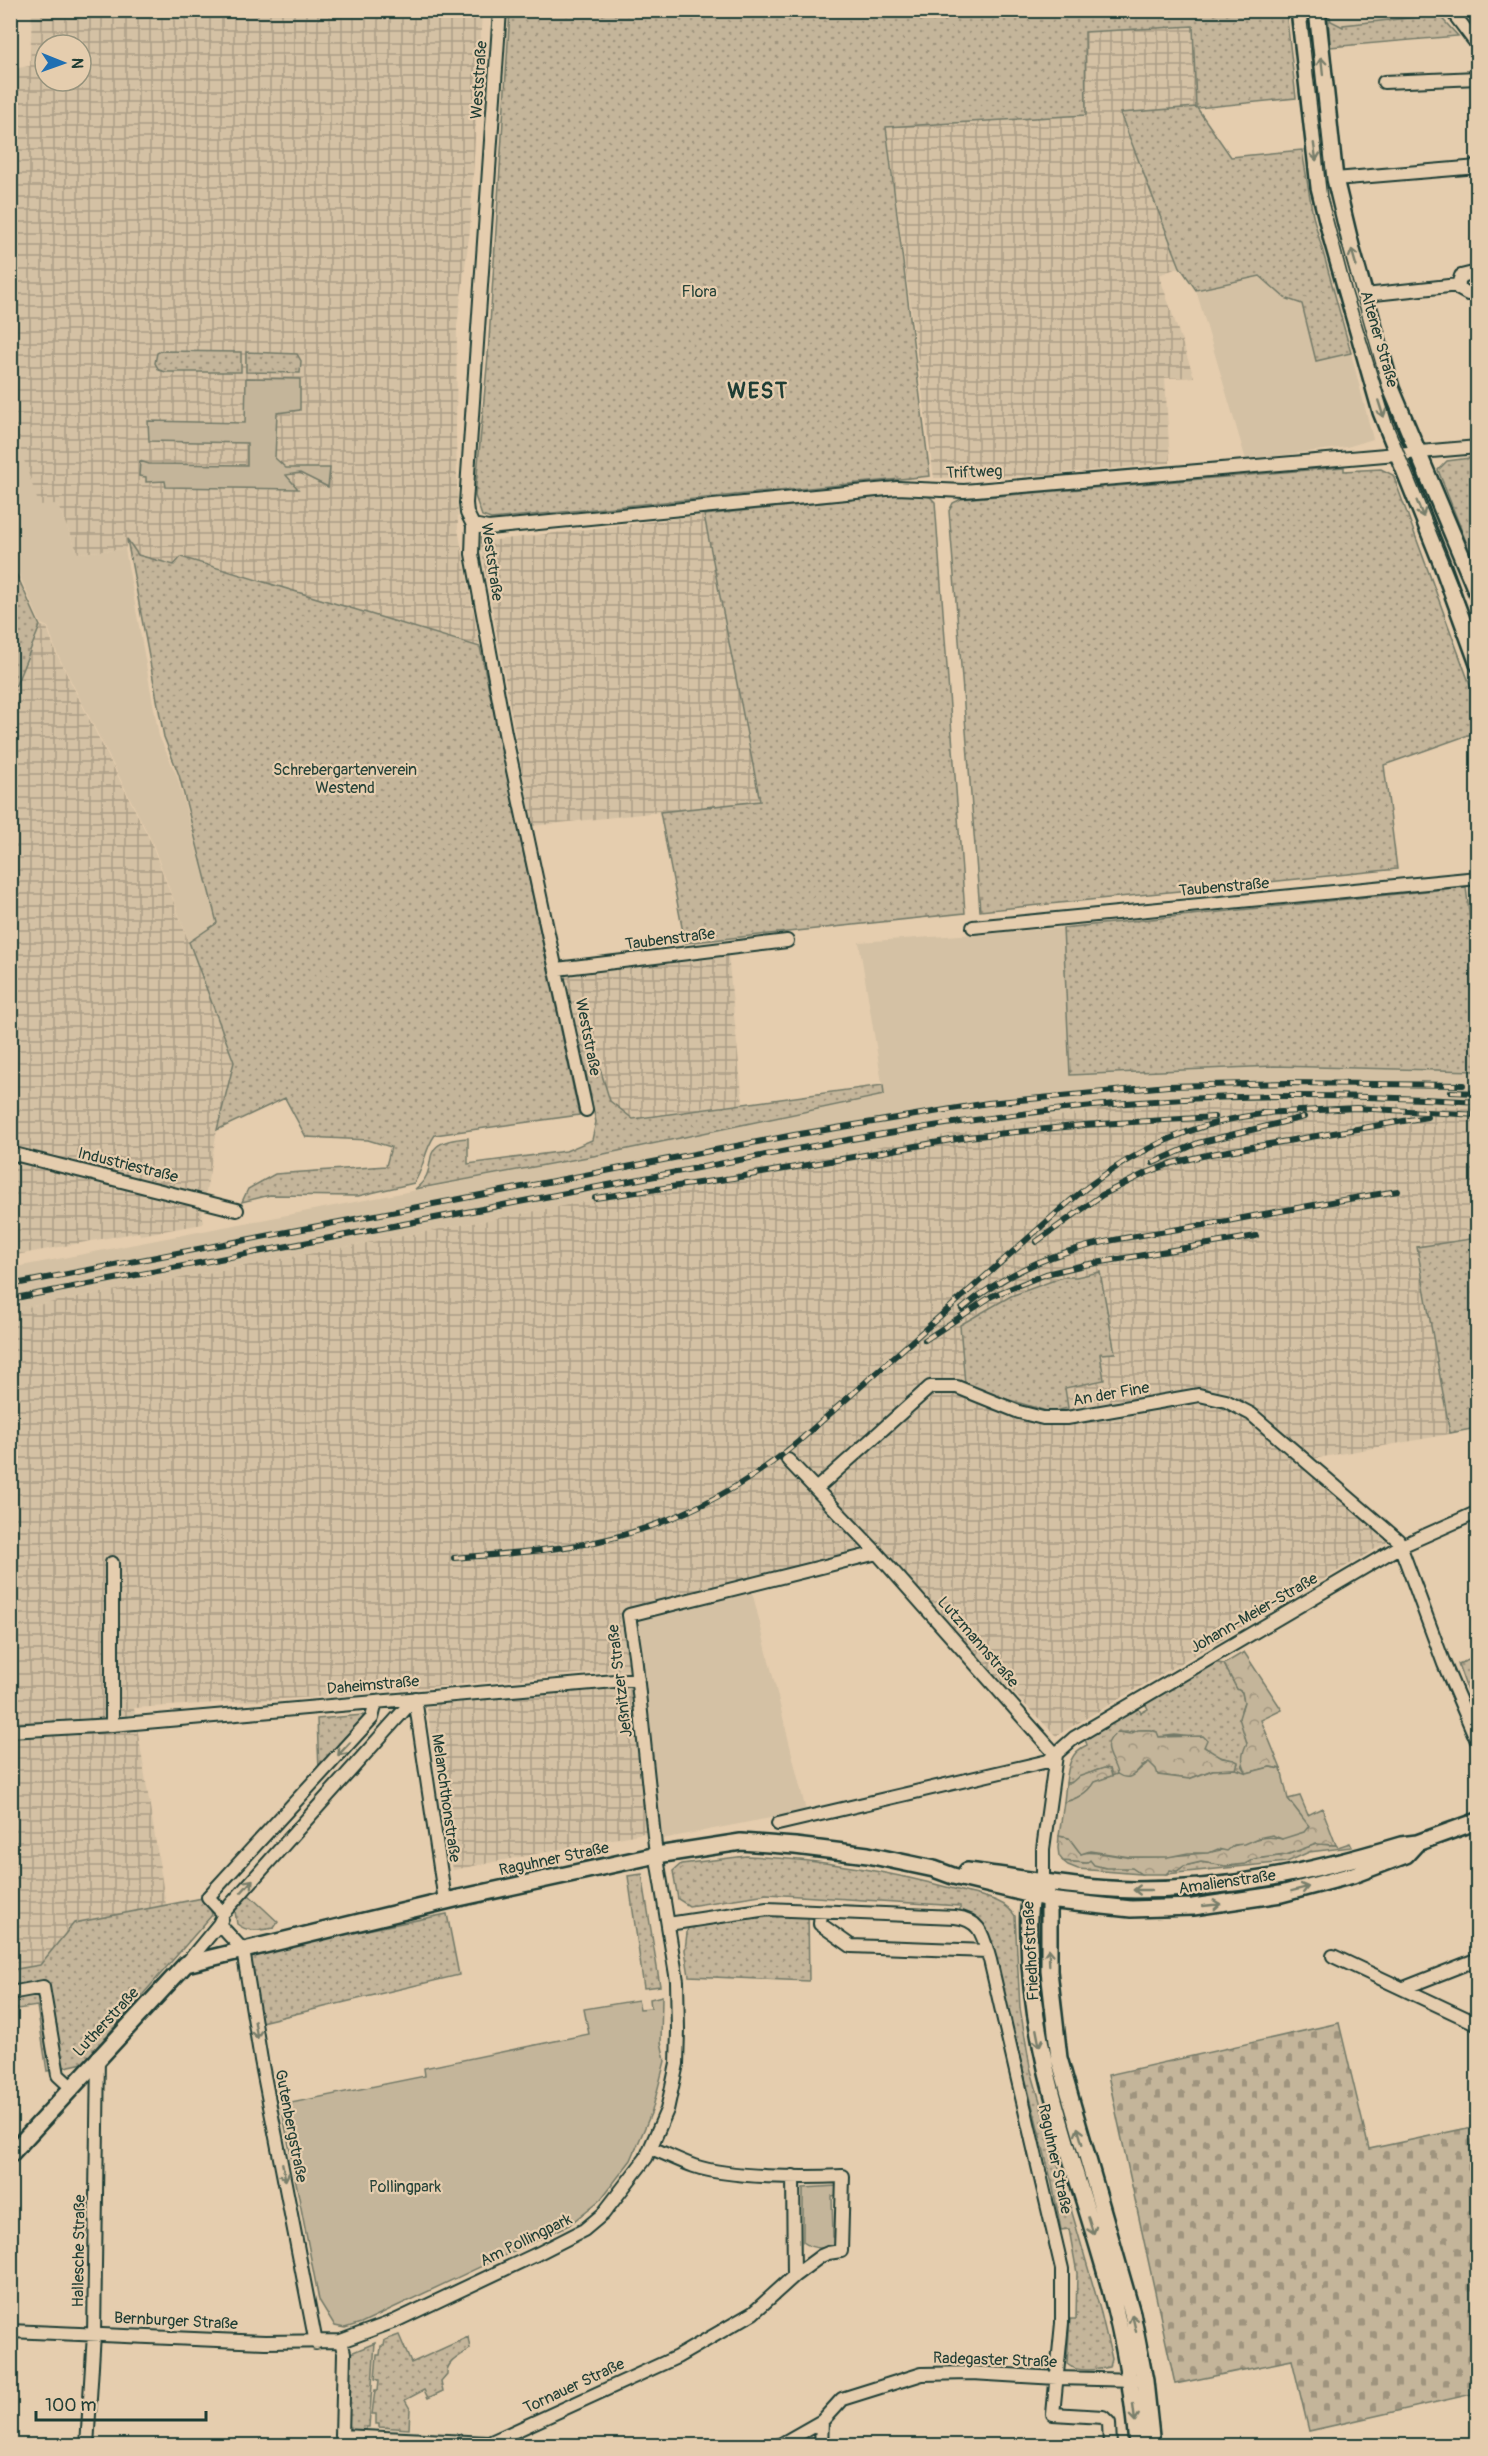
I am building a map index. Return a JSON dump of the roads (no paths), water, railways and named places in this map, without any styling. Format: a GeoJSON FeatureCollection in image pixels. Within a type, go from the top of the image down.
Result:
{"type":"FeatureCollection","features":[{"type":"Feature","properties":{"kind":"main road","name":"Altener Straße"},"geometry":{"type":"LineString","coordinates":[[1299,10],[1313,144],[1324,212],[1366,362],[1398,455],[1441,562],[1478,664]]}},
{"type":"Feature","properties":{"kind":"main road","name":"Altener Straße"},"geometry":{"type":"LineString","coordinates":[[1317,10],[1339,201],[1391,387],[1478,595]]}},
{"type":"Feature","properties":{"kind":"main road","name":"Amalienstraße"},"geometry":{"type":"LineString","coordinates":[[1043,1881],[1133,1890],[1235,1884],[1283,1877],[1401,1845],[1417,1843],[1478,1821]]}},
{"type":"Feature","properties":{"kind":"main road","name":"Raguhner Straße"},"geometry":{"type":"LineString","coordinates":[[186,1964],[445,1901],[657,1855],[726,1843],[747,1842],[843,1851],[934,1869],[1043,1881]]}},
{"type":"Feature","properties":{"kind":"main road","name":"Amalienstraße"},"geometry":{"type":"LineString","coordinates":[[1032,1896],[1109,1908],[1142,1909],[1192,1907],[1247,1900],[1290,1892],[1368,1870],[1406,1856],[1417,1843]]}},
{"type":"Feature","properties":{"kind":"main road","name":"Raguhner Straße"},"geometry":{"type":"LineString","coordinates":[[934,1869],[1032,1896]]}},
{"type":"Feature","properties":{"kind":"main road","name":"Friedhofstraße"},"geometry":{"type":"LineString","coordinates":[[1043,1881],[1032,1896],[1029,1923],[1029,1964],[1033,2007],[1042,2060],[1137,2380],[1152,2445]]}},
{"type":"Feature","properties":{"kind":"main road","name":"Friedhofstraße"},"geometry":{"type":"LineString","coordinates":[[1043,1881],[1049,1900],[1049,1971],[1059,2058],[1124,2279],[1137,2380],[1137,2445]]}},
{"type":"Feature","properties":{"kind":"main road","name":"Lutherstraße"},"geometry":{"type":"LineString","coordinates":[[10,2155],[186,1964]]}},
{"type":"Feature","properties":{"kind":"street","name":"Weststraße"},"geometry":{"type":"LineString","coordinates":[[500,10],[466,497],[467,513],[473,525],[472,554],[505,733],[586,1110]]}},
{"type":"Feature","properties":{"kind":"street"},"geometry":{"type":"LineString","coordinates":[[1451,10],[1478,46]]}},
{"type":"Feature","properties":{"kind":"street"},"geometry":{"type":"LineString","coordinates":[[1384,82],[1478,78]]}},
{"type":"Feature","properties":{"kind":"street"},"geometry":{"type":"LineString","coordinates":[[1335,179],[1478,167]]}},
{"type":"Feature","properties":{"kind":"street","name":"Altener Straße"},"geometry":{"type":"LineString","coordinates":[[1458,285],[1461,276],[1478,274]]}},
{"type":"Feature","properties":{"kind":"street","name":"Altener Straße"},"geometry":{"type":"LineString","coordinates":[[1365,295],[1458,285]]}},
{"type":"Feature","properties":{"kind":"street","name":"Altener Straße"},"geometry":{"type":"LineString","coordinates":[[1458,285],[1467,294],[1478,291]]}},
{"type":"Feature","properties":{"kind":"street","name":"Triftweg"},"geometry":{"type":"LineString","coordinates":[[473,525],[488,528],[897,488],[974,490],[1478,447]]}},
{"type":"Feature","properties":{"kind":"street","name":"Taubenstraße"},"geometry":{"type":"LineString","coordinates":[[973,927],[1478,878]]}},
{"type":"Feature","properties":{"kind":"street","name":"Taubenstraße"},"geometry":{"type":"LineString","coordinates":[[557,969],[788,941]]}},
{"type":"Feature","properties":{"kind":"street","name":"Industriestraße"},"geometry":{"type":"LineString","coordinates":[[10,1153],[237,1210]]}},
{"type":"Feature","properties":{"kind":"street","name":"An der Fine"},"geometry":{"type":"LineString","coordinates":[[816,1489],[930,1387],[957,1387],[1019,1412],[1043,1418],[1067,1418],[1199,1395],[1226,1401],[1251,1414],[1398,1540],[1444,1665],[1478,1743]]}},
{"type":"Feature","properties":{"kind":"street","name":"Lutzmannstraße"},"geometry":{"type":"LineString","coordinates":[[788,1460],[877,1552],[1056,1755]]}},
{"type":"Feature","properties":{"kind":"street","name":"Johann-Meier-Straße"},"geometry":{"type":"LineString","coordinates":[[1056,1755],[1074,1738],[1399,1547],[1478,1512]]}},
{"type":"Feature","properties":{"kind":"street","name":"Jeßnitzer Straße"},"geometry":{"type":"LineString","coordinates":[[657,1855],[629,1615],[877,1552]]}},
{"type":"Feature","properties":{"kind":"street"},"geometry":{"type":"LineString","coordinates":[[112,1563],[112,1725]]}},
{"type":"Feature","properties":{"kind":"street","name":"Daheimstraße"},"geometry":{"type":"LineString","coordinates":[[10,1731],[112,1725],[638,1679]]}},
{"type":"Feature","properties":{"kind":"street","name":"Melanchthonstraße"},"geometry":{"type":"LineString","coordinates":[[415,1698],[445,1901]]}},
{"type":"Feature","properties":{"kind":"street","name":"Lutherstraße"},"geometry":{"type":"LineString","coordinates":[[186,1964],[219,1924],[225,1911],[415,1698]]}},
{"type":"Feature","properties":{"kind":"street"},"geometry":{"type":"LineString","coordinates":[[225,1911],[220,1911],[208,1897],[372,1718],[376,1701]]}},
{"type":"Feature","properties":{"kind":"street"},"geometry":{"type":"LineString","coordinates":[[778,1824],[1039,1764],[1056,1755]]}},
{"type":"Feature","properties":{"kind":"street"},"geometry":{"type":"LineString","coordinates":[[1043,1881],[1043,1849],[1056,1755]]}},
{"type":"Feature","properties":{"kind":"street","name":"Am Pollingpark"},"geometry":{"type":"LineString","coordinates":[[341,2341],[401,2318],[584,2230],[603,2214],[618,2196],[651,2148],[667,2110],[676,2064],[678,1991],[657,1855]]}},
{"type":"Feature","properties":{"kind":"street","name":"Raguhner Straße"},"geometry":{"type":"LineString","coordinates":[[668,1924],[767,1910],[964,1918],[978,1926],[987,1951],[1021,2086],[1033,2150],[1062,2269],[1062,2323],[1057,2378]]}},
{"type":"Feature","properties":{"kind":"street"},"geometry":{"type":"LineString","coordinates":[[821,1911],[820,1924],[851,1946],[987,1951]]}},
{"type":"Feature","properties":{"kind":"street"},"geometry":{"type":"LineString","coordinates":[[219,1924],[243,1950]]}},
{"type":"Feature","properties":{"kind":"street","name":"Gutenbergstraße"},"geometry":{"type":"LineString","coordinates":[[243,1950],[316,2343]]}},
{"type":"Feature","properties":{"kind":"street"},"geometry":{"type":"LineString","coordinates":[[1333,1956],[1478,2024]]}},
{"type":"Feature","properties":{"kind":"street"},"geometry":{"type":"LineString","coordinates":[[1404,1988],[1478,1959]]}},
{"type":"Feature","properties":{"kind":"street"},"geometry":{"type":"LineString","coordinates":[[10,1993],[43,1987],[58,2075],[71,2087]]}},
{"type":"Feature","properties":{"kind":"street","name":"Hallesche Straße"},"geometry":{"type":"LineString","coordinates":[[87,2445],[94,2334],[98,2057]]}},
{"type":"Feature","properties":{"kind":"street","name":"Tornauer Straße"},"geometry":{"type":"LineString","coordinates":[[341,2341],[344,2353],[342,2436],[502,2442],[677,2357],[753,2313],[794,2276],[821,2256],[841,2251],[843,2176],[735,2173],[696,2167],[651,2148]]}},
{"type":"Feature","properties":{"kind":"street"},"geometry":{"type":"LineString","coordinates":[[793,2176],[794,2276]]}},
{"type":"Feature","properties":{"kind":"street","name":"Bernburger Straße"},"geometry":{"type":"LineString","coordinates":[[10,2331],[316,2343],[341,2341]]}},
{"type":"Feature","properties":{"kind":"street","name":"Radegaster Straße"},"geometry":{"type":"LineString","coordinates":[[778,2445],[822,2421],[842,2399],[922,2374],[972,2373],[1137,2380]]}},
{"type":"Feature","properties":{"kind":"street"},"geometry":{"type":"LineString","coordinates":[[1057,2378],[1053,2414],[1103,2417],[1109,2423],[1110,2445]]}},
{"type":"Feature","properties":{"kind":"street"},"geometry":{"type":"LineString","coordinates":[[821,2445],[822,2421]]}},
{"type":"Feature","properties":{"kind":"tram line"},"geometry":{"type":"LineString","coordinates":[[1306,10],[1327,197],[1352,292],[1392,422],[1478,635]]}},
{"type":"Feature","properties":{"kind":"railway"},"geometry":{"type":"LineString","coordinates":[[10,1285],[794,1135],[988,1103],[1168,1086],[1288,1083],[1463,1085]]}},
{"type":"Feature","properties":{"kind":"railway"},"geometry":{"type":"LineString","coordinates":[[1451,1092],[1478,1093]]}},
{"type":"Feature","properties":{"kind":"railway"},"geometry":{"type":"LineString","coordinates":[[10,1299],[797,1149],[982,1119],[1121,1103],[1207,1098],[1323,1096],[1478,1102]]}},
{"type":"Feature","properties":{"kind":"railway"},"geometry":{"type":"LineString","coordinates":[[1262,1113],[1356,1108],[1478,1115]]}},
{"type":"Feature","properties":{"kind":"railway"},"geometry":{"type":"LineString","coordinates":[[454,1558],[543,1550],[595,1542],[650,1527],[728,1491],[776,1460],[798,1442],[1091,1184],[1138,1154],[1188,1131],[1214,1123],[1270,1113]]}},
{"type":"Feature","properties":{"kind":"railway"},"geometry":{"type":"LineString","coordinates":[[595,1198],[733,1178],[968,1137],[1084,1125],[1214,1117]]}},
{"type":"Feature","properties":{"kind":"railway"},"geometry":{"type":"LineString","coordinates":[[1153,1163],[1198,1143],[1304,1117]]}},
{"type":"Feature","properties":{"kind":"railway"},"geometry":{"type":"LineString","coordinates":[[1036,1242],[1102,1195],[1172,1163],[1211,1154],[1427,1117]]}},
{"type":"Feature","properties":{"kind":"railway"},"geometry":{"type":"LineString","coordinates":[[962,1309],[992,1287],[1022,1270],[1085,1247],[1117,1239],[1398,1191]]}},
{"type":"Feature","properties":{"kind":"railway"},"geometry":{"type":"LineString","coordinates":[[925,1340],[992,1296],[1046,1274],[1084,1265],[1256,1236]]}},
{"type":"Feature","properties":{"kind":"district","name":"WEST"},"geometry":{"type":"Point","coordinates":[758,391]}},
{"type":"Feature","properties":{"kind":"park label","name":"Flora"},"geometry":{"type":"Point","coordinates":[699,292]}},
{"type":"Feature","properties":{"kind":"park label","name":"Schrebergartenverein Westend"},"geometry":{"type":"Point","coordinates":[345,779]}},
{"type":"Feature","properties":{"kind":"park label","name":"Pollingpark"},"geometry":{"type":"Point","coordinates":[405,2187]}}]}
